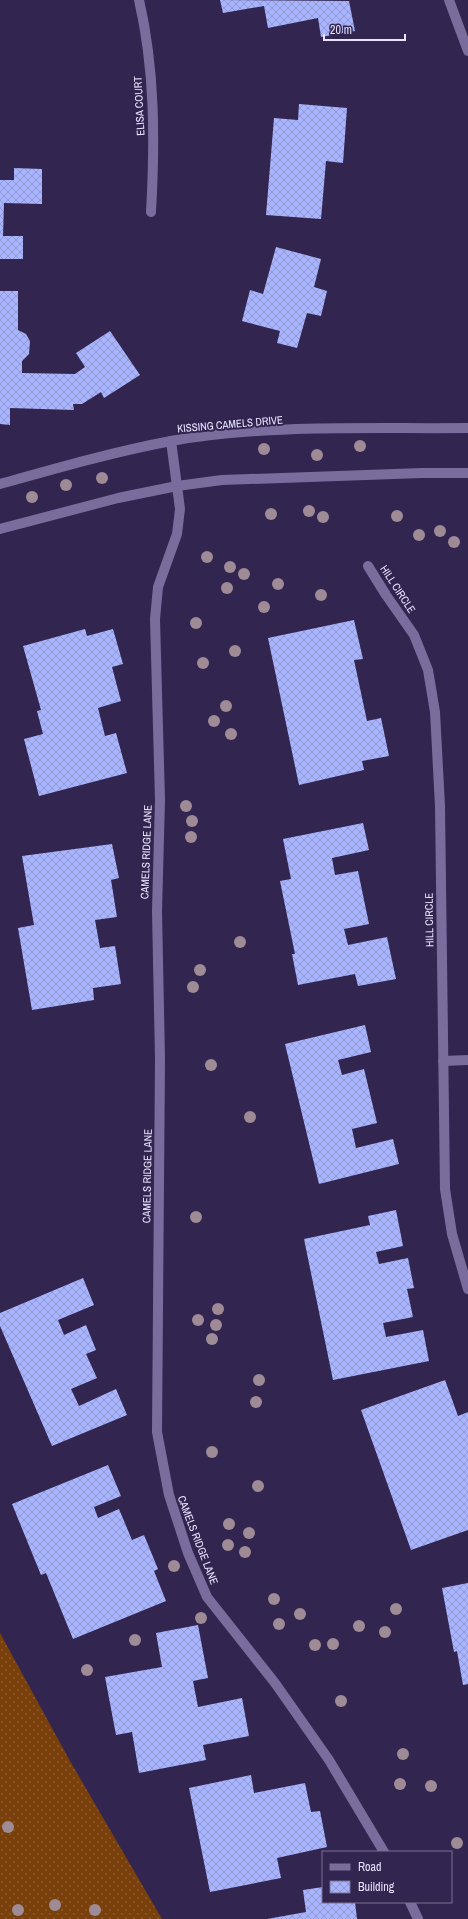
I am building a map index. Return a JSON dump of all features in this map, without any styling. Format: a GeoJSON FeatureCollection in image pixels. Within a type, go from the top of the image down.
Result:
{"type":"FeatureCollection","features":[{"type":"Feature","properties":{"kind":"street","name":"ELISA COURT"},"geometry":{"type":"LineString","coordinates":[[139,0],[143,17],[151,85],[154,157],[151,212]]}},
{"type":"Feature","properties":{"kind":"street"},"geometry":{"type":"LineString","coordinates":[[449,0],[468,51]]}},
{"type":"Feature","properties":{"kind":"street","name":"KISSING CAMELS DRIVE"},"geometry":{"type":"LineString","coordinates":[[0,484],[105,455],[171,441],[227,434],[277,430],[468,428]]}},
{"type":"Feature","properties":{"kind":"street","name":"CAMELS RIDGE LANE"},"geometry":{"type":"LineString","coordinates":[[171,441],[180,510],[177,534],[158,587],[155,619],[160,800],[157,911],[160,1059],[157,1432],[169,1495],[188,1553],[207,1597],[275,1683],[325,1754],[383,1851]]}},
{"type":"Feature","properties":{"kind":"street"},"geometry":{"type":"LineString","coordinates":[[0,529],[118,498],[177,486],[222,480],[415,473],[468,473]]}},
{"type":"Feature","properties":{"kind":"street","name":"HILL CIRCLE"},"geometry":{"type":"LineString","coordinates":[[368,566],[414,635],[428,670],[435,712],[440,806],[445,1189],[452,1234],[468,1289]]}},
{"type":"Feature","properties":{"kind":"street"},"geometry":{"type":"LineString","coordinates":[[443,1061],[468,1060]]}},
{"type":"Feature","properties":{"kind":"street"},"geometry":{"type":"LineString","coordinates":[[410,1903],[418,1919]]}},
{"type":"Feature","properties":{"kind":"shaded area"},"geometry":{"type":"Polygon","coordinates":[[[0,1633],[70,1761],[162,1919],[0,1919],[0,1633]]]}},
{"type":"Feature","properties":{"kind":"building"},"geometry":{"type":"Polygon","coordinates":[[[220,0],[349,1],[355,31],[321,37],[318,18],[268,28],[264,6],[223,13],[220,0]]]}},
{"type":"Feature","properties":{"kind":"building"},"geometry":{"type":"Polygon","coordinates":[[[299,104],[347,108],[343,163],[326,161],[321,219],[266,215],[274,118],[298,120],[299,104]]]}},
{"type":"Feature","properties":{"kind":"building"},"geometry":{"type":"Polygon","coordinates":[[[14,168],[42,169],[42,204],[4,203],[3,236],[23,236],[23,259],[0,259],[0,180],[14,180],[14,168]]]}},
{"type":"Feature","properties":{"kind":"building"},"geometry":{"type":"Polygon","coordinates":[[[276,247],[321,259],[314,287],[327,291],[321,316],[307,313],[297,348],[277,343],[280,331],[242,321],[250,290],[263,294],[276,247]]]}},
{"type":"Feature","properties":{"kind":"building"},"geometry":{"type":"Polygon","coordinates":[[[0,291],[18,291],[18,330],[26,334],[30,341],[29,354],[22,361],[22,373],[75,374],[85,367],[76,353],[110,331],[140,375],[104,398],[101,392],[82,404],[73,404],[74,410],[10,408],[10,425],[0,424],[0,291]]]}},
{"type":"Feature","properties":{"kind":"building"},"geometry":{"type":"Polygon","coordinates":[[[354,620],[363,659],[354,660],[367,721],[381,718],[389,756],[362,761],[364,770],[299,785],[268,638],[354,620]]]}},
{"type":"Feature","properties":{"kind":"building"},"geometry":{"type":"Polygon","coordinates":[[[85,629],[87,636],[113,629],[123,664],[112,667],[121,701],[98,708],[105,736],[116,733],[127,773],[39,796],[24,739],[43,734],[37,711],[41,710],[23,646],[85,629]]]}},
{"type":"Feature","properties":{"kind":"building"},"geometry":{"type":"Polygon","coordinates":[[[363,823],[369,850],[332,858],[335,875],[358,871],[369,924],[344,929],[348,945],[387,937],[396,979],[358,986],[355,974],[298,985],[292,954],[295,954],[280,881],[291,879],[283,839],[363,823]]]}},
{"type":"Feature","properties":{"kind":"building"},"geometry":{"type":"Polygon","coordinates":[[[112,844],[119,878],[111,880],[117,917],[95,920],[100,948],[115,946],[121,984],[93,988],[94,1000],[32,1010],[18,928],[34,925],[22,856],[112,844]]]}},
{"type":"Feature","properties":{"kind":"building"},"geometry":{"type":"Polygon","coordinates":[[[365,1025],[371,1052],[338,1060],[342,1075],[364,1069],[377,1123],[352,1129],[356,1148],[393,1139],[399,1164],[319,1184],[285,1044],[365,1025]]]}},
{"type":"Feature","properties":{"kind":"building"},"geometry":{"type":"Polygon","coordinates":[[[396,1210],[403,1246],[376,1252],[379,1264],[408,1258],[414,1288],[407,1289],[413,1317],[383,1323],[386,1337],[423,1330],[429,1361],[333,1380],[304,1239],[370,1225],[368,1216],[396,1210]]]}},
{"type":"Feature","properties":{"kind":"building"},"geometry":{"type":"Polygon","coordinates":[[[83,1278],[94,1305],[58,1320],[64,1335],[86,1325],[96,1350],[86,1354],[97,1378],[71,1389],[79,1406],[116,1389],[127,1415],[52,1446],[0,1326],[0,1313],[83,1278]]]}},
{"type":"Feature","properties":{"kind":"building"},"geometry":{"type":"Polygon","coordinates":[[[445,1380],[458,1416],[468,1412],[468,1530],[411,1550],[361,1410],[445,1380]]]}},
{"type":"Feature","properties":{"kind":"building"},"geometry":{"type":"Polygon","coordinates":[[[108,1465],[121,1496],[94,1507],[98,1518],[119,1509],[132,1540],[144,1535],[158,1569],[154,1571],[166,1601],[73,1639],[46,1573],[41,1575],[12,1504],[108,1465]]]}},
{"type":"Feature","properties":{"kind":"building"},"geometry":{"type":"Polygon","coordinates":[[[468,1583],[468,1684],[463,1685],[457,1651],[454,1652],[442,1588],[468,1583]]]}},
{"type":"Feature","properties":{"kind":"building"},"geometry":{"type":"Polygon","coordinates":[[[198,1625],[208,1678],[193,1681],[198,1707],[242,1698],[249,1736],[203,1745],[206,1760],[139,1773],[132,1732],[116,1735],[105,1677],[162,1667],[156,1633],[198,1625]]]}},
{"type":"Feature","properties":{"kind":"building"},"geometry":{"type":"Polygon","coordinates":[[[251,1775],[254,1793],[305,1783],[311,1812],[320,1811],[327,1847],[277,1858],[281,1878],[210,1892],[189,1788],[251,1775]]]}},
{"type":"Feature","properties":{"kind":"building"},"geometry":{"type":"Polygon","coordinates":[[[322,1887],[322,1903],[355,1903],[357,1919],[267,1919],[306,1912],[303,1890],[322,1887]]]}}]}
